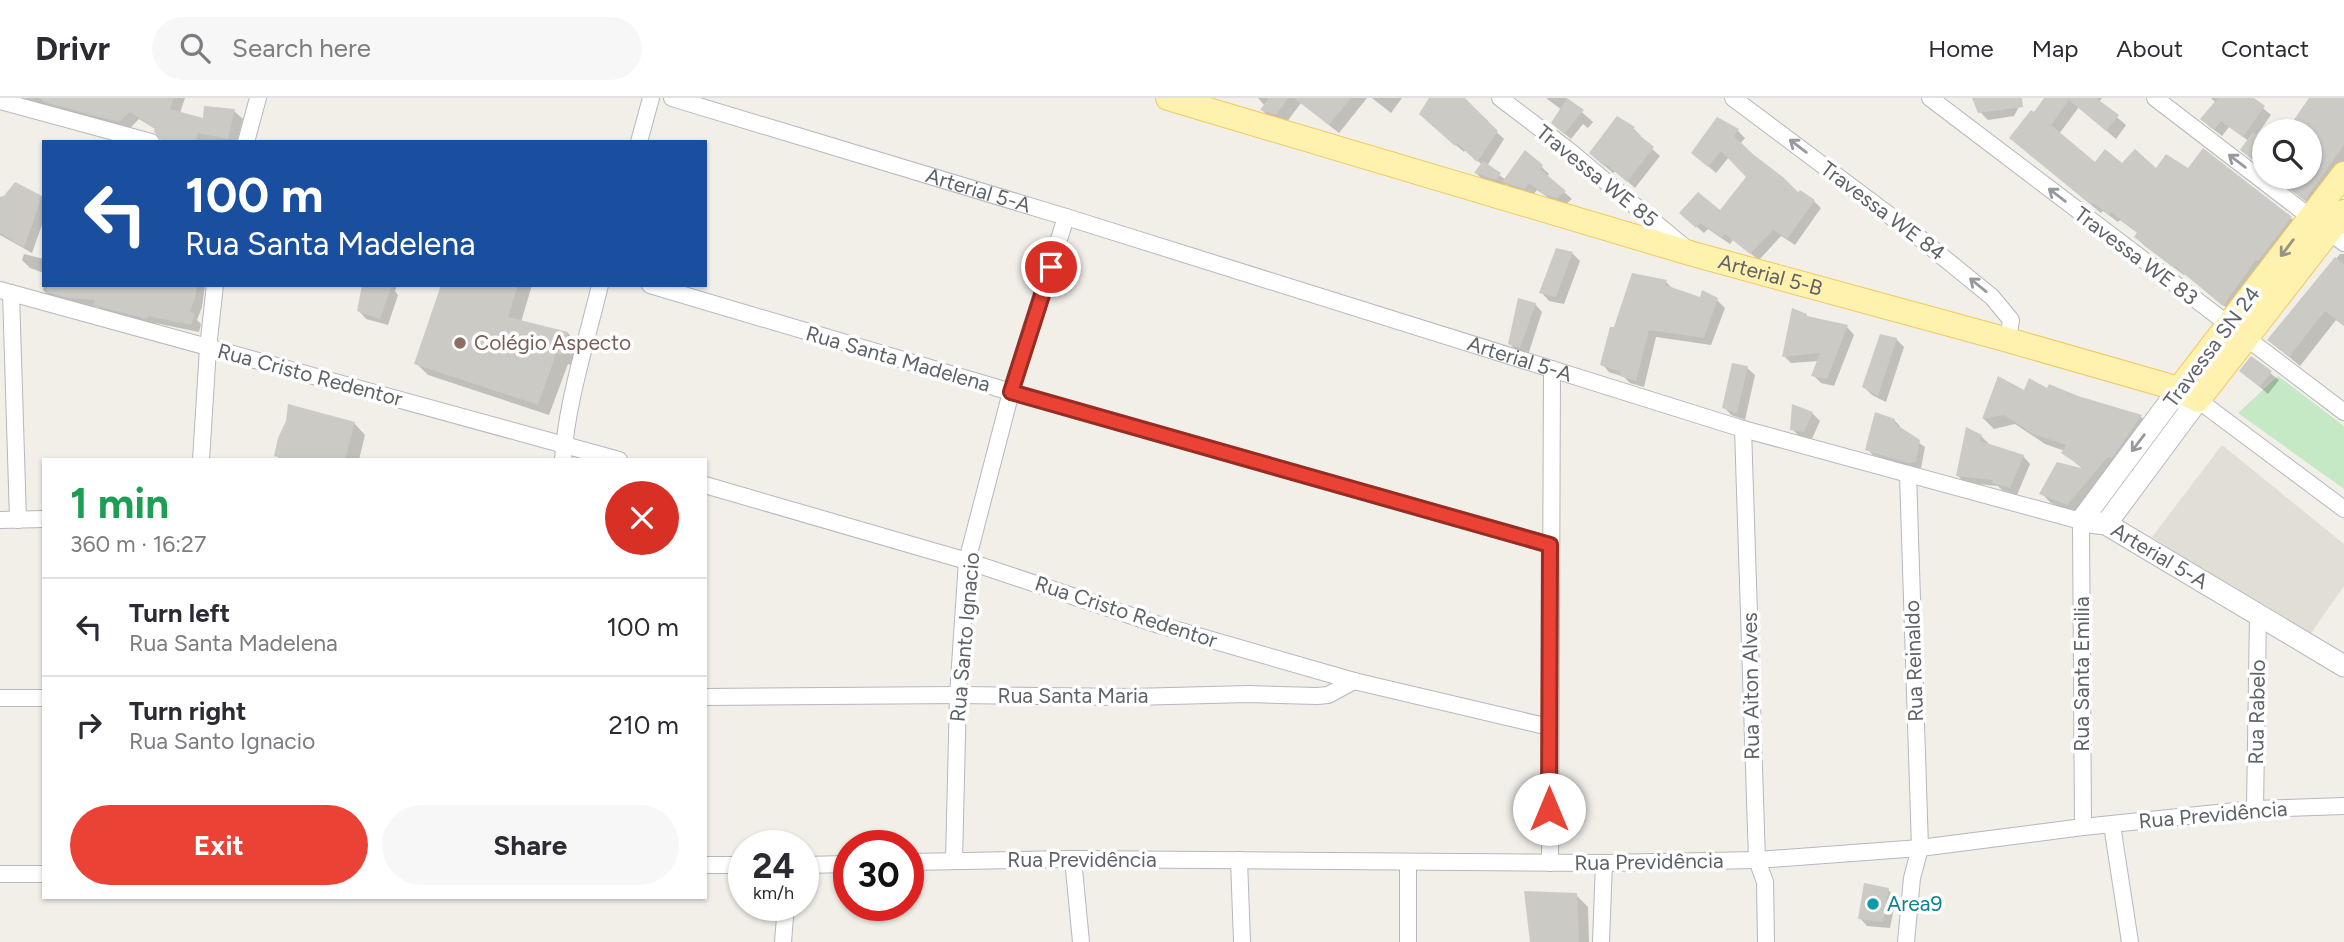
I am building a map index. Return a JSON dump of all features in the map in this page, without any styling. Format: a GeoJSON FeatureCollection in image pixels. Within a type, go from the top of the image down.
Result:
{"type":"FeatureCollection","features":[{"type":"Feature","properties":{"kind":"main road","name":"Arterial 5-B"},"geometry":{"type":"LineString","coordinates":[[1168,98],[1211,104],[1693,254],[2008,340],[2189,394]]}},
{"type":"Feature","properties":{"kind":"main road","name":"Travessa SN 24"},"geometry":{"type":"LineString","coordinates":[[2081,521],[2189,394],[2237,332],[2332,226],[2344,174]]}},
{"type":"Feature","properties":{"kind":"main road","name":"Travessa SN 24"},"geometry":{"type":"LineString","coordinates":[[2106,524],[2189,394]]}},
{"type":"Feature","properties":{"kind":"main road","name":"Arterial 5-A"},"geometry":{"type":"LineString","coordinates":[[2081,521],[2106,524],[2344,666]]}},
{"type":"Feature","properties":{"kind":"street"},"geometry":{"type":"LineString","coordinates":[[247,140],[258,98]]}},
{"type":"Feature","properties":{"kind":"street"},"geometry":{"type":"LineString","coordinates":[[640,140],[652,98]]}},
{"type":"Feature","properties":{"kind":"street","name":"Arterial 5-A"},"geometry":{"type":"LineString","coordinates":[[672,98],[1066,216],[1743,429],[2081,521]]}},
{"type":"Feature","properties":{"kind":"street","name":"Travessa WE 85"},"geometry":{"type":"LineString","coordinates":[[1500,98],[1567,149],[1693,254]]}},
{"type":"Feature","properties":{"kind":"street","name":"Travessa WE 84"},"geometry":{"type":"LineString","coordinates":[[1733,98],[1917,236],[1992,296],[2011,320],[2008,340]]}},
{"type":"Feature","properties":{"kind":"street","name":"Travessa WE 83"},"geometry":{"type":"LineString","coordinates":[[1930,98],[2344,412]]}},
{"type":"Feature","properties":{"kind":"street"},"geometry":{"type":"LineString","coordinates":[[2155,98],[2332,226]]}},
{"type":"Feature","properties":{"kind":"street"},"geometry":{"type":"LineString","coordinates":[[0,101],[143,140]]}},
{"type":"Feature","properties":{"kind":"street","name":"Rua Santo Ignacio"},"geometry":{"type":"LineString","coordinates":[[954,861],[958,695],[967,561],[1011,392],[1066,216]]}},
{"type":"Feature","properties":{"kind":"street"},"geometry":{"type":"LineString","coordinates":[[201,458],[215,287]]}},
{"type":"Feature","properties":{"kind":"street"},"geometry":{"type":"LineString","coordinates":[[564,452],[600,287]]}},
{"type":"Feature","properties":{"kind":"street","name":"Rua Santa Madelena"},"geometry":{"type":"LineString","coordinates":[[657,287],[1011,392],[1550,545]]}},
{"type":"Feature","properties":{"kind":"street"},"geometry":{"type":"LineString","coordinates":[[5,291],[18,520]]}},
{"type":"Feature","properties":{"kind":"street","name":"Rua Cristo Redentor"},"geometry":{"type":"LineString","coordinates":[[5,291],[564,452],[605,458]]}},
{"type":"Feature","properties":{"kind":"street"},"geometry":{"type":"LineString","coordinates":[[1550,863],[1552,369]]}},
{"type":"Feature","properties":{"kind":"street","name":"Arterial 5-B"},"geometry":{"type":"LineString","coordinates":[[2189,394],[2344,509]]}},
{"type":"Feature","properties":{"kind":"street","name":"Rua Aiton Alves"},"geometry":{"type":"LineString","coordinates":[[1743,429],[1757,860],[1766,890],[1766,942]]}},
{"type":"Feature","properties":{"kind":"street","name":"Rua Reinaldo"},"geometry":{"type":"LineString","coordinates":[[1906,942],[1912,878],[1920,848],[1908,474]]}},
{"type":"Feature","properties":{"kind":"street","name":"Rua Cristo Redentor"},"geometry":{"type":"LineString","coordinates":[[707,486],[967,561],[1156,624],[1354,681],[1549,727]]}},
{"type":"Feature","properties":{"kind":"street"},"geometry":{"type":"LineString","coordinates":[[0,520],[42,519]]}},
{"type":"Feature","properties":{"kind":"street","name":"Rua Santa Emilia"},"geometry":{"type":"LineString","coordinates":[[2081,521],[2083,827]]}},
{"type":"Feature","properties":{"kind":"street","name":"Rua Rabelo"},"geometry":{"type":"LineString","coordinates":[[2255,809],[2258,614]]}},
{"type":"Feature","properties":{"kind":"street","name":"Rua Santa Maria"},"geometry":{"type":"LineString","coordinates":[[707,697],[1132,697],[1248,694],[1317,696],[1328,695],[1354,681]]}},
{"type":"Feature","properties":{"kind":"street"},"geometry":{"type":"LineString","coordinates":[[0,698],[42,698]]}},
{"type":"Feature","properties":{"kind":"street","name":"Rua Previdência"},"geometry":{"type":"LineString","coordinates":[[924,862],[1073,859],[1604,863],[1757,860],[1920,848],[2255,809],[2344,806]]}},
{"type":"Feature","properties":{"kind":"street"},"geometry":{"type":"LineString","coordinates":[[2112,825],[2130,942]]}},
{"type":"Feature","properties":{"kind":"street"},"geometry":{"type":"LineString","coordinates":[[1073,859],[1081,942]]}},
{"type":"Feature","properties":{"kind":"street"},"geometry":{"type":"LineString","coordinates":[[1239,860],[1242,942]]}},
{"type":"Feature","properties":{"kind":"street"},"geometry":{"type":"LineString","coordinates":[[1408,862],[1408,942]]}},
{"type":"Feature","properties":{"kind":"street"},"geometry":{"type":"LineString","coordinates":[[1601,942],[1604,863]]}},
{"type":"Feature","properties":{"kind":"street"},"geometry":{"type":"LineString","coordinates":[[707,865],[728,865]]}},
{"type":"Feature","properties":{"kind":"street"},"geometry":{"type":"LineString","coordinates":[[0,874],[42,874]]}},
{"type":"Feature","properties":{"kind":"street"},"geometry":{"type":"LineString","coordinates":[[783,942],[785,921]]}},
{"type":"Feature","properties":{"kind":"shaded area"},"geometry":{"type":"Polygon","coordinates":[[[2222,445],[2344,544],[2344,586],[2307,639],[2152,537],[2222,445]]]}},
{"type":"Feature","properties":{"kind":"green space"},"geometry":{"type":"Polygon","coordinates":[[[2278,376],[2344,426],[2344,489],[2238,413],[2278,376]]]}},
{"type":"Feature","properties":{"kind":"building"},"geometry":{"type":"Polygon","coordinates":[[[39,98],[174,98],[170,109],[203,118],[204,106],[235,109],[228,139],[198,133],[196,140],[161,140],[154,132],[155,128],[130,112],[119,122],[44,102],[39,98]]]}},
{"type":"Feature","properties":{"kind":"building"},"geometry":{"type":"Polygon","coordinates":[[[1269,98],[1288,98],[1276,115],[1260,110],[1269,98]]]}},
{"type":"Feature","properties":{"kind":"building"},"geometry":{"type":"Polygon","coordinates":[[[1294,98],[1351,98],[1329,125],[1294,98]]]}},
{"type":"Feature","properties":{"kind":"building"},"geometry":{"type":"Polygon","coordinates":[[[1429,98],[1465,98],[1498,131],[1477,162],[1419,114],[1429,98]]]}},
{"type":"Feature","properties":{"kind":"building"},"geometry":{"type":"Polygon","coordinates":[[[1567,98],[1584,110],[1564,134],[1551,123],[1567,98]]]}},
{"type":"Feature","properties":{"kind":"building"},"geometry":{"type":"Polygon","coordinates":[[[1972,98],[2022,98],[2023,107],[1978,113],[1972,98]]]}},
{"type":"Feature","properties":{"kind":"building"},"geometry":{"type":"Polygon","coordinates":[[[2044,98],[2096,98],[2119,115],[2106,131],[2069,100],[2051,125],[2095,162],[2105,149],[2122,163],[2135,149],[2156,168],[2166,154],[2188,168],[2203,148],[2252,186],[2252,189],[2256,189],[2292,217],[2258,261],[2256,260],[2223,306],[2134,237],[2137,232],[2111,212],[2109,215],[2093,203],[2092,205],[2009,138],[2031,110],[2034,112],[2044,98]]]}},
{"type":"Feature","properties":{"kind":"building"},"geometry":{"type":"Polygon","coordinates":[[[2218,98],[2254,98],[2265,106],[2256,119],[2252,119],[2252,124],[2243,137],[2221,121],[2214,130],[2200,119],[2218,98]]]}},
{"type":"Feature","properties":{"kind":"building"},"geometry":{"type":"Polygon","coordinates":[[[2309,98],[2344,98],[2344,145],[2322,176],[2322,119],[2294,119],[2309,98]]]}},
{"type":"Feature","properties":{"kind":"building"},"geometry":{"type":"Polygon","coordinates":[[[1617,116],[1635,127],[1633,130],[1654,147],[1627,182],[1589,153],[1617,116]]]}},
{"type":"Feature","properties":{"kind":"building"},"geometry":{"type":"Polygon","coordinates":[[[1717,117],[1739,129],[1734,136],[1754,155],[1798,192],[1800,190],[1815,200],[1787,239],[1773,230],[1750,254],[1725,234],[1722,237],[1700,223],[1696,228],[1679,213],[1698,192],[1720,210],[1746,177],[1721,151],[1708,167],[1691,153],[1717,117]]]}},
{"type":"Feature","properties":{"kind":"building"},"geometry":{"type":"Polygon","coordinates":[[[2252,133],[2252,160],[2240,150],[2252,133]]]}},
{"type":"Feature","properties":{"kind":"building"},"geometry":{"type":"Polygon","coordinates":[[[1525,150],[1543,165],[1540,169],[1566,191],[1557,198],[1543,194],[1529,183],[1525,189],[1502,182],[1525,150]]]}},
{"type":"Feature","properties":{"kind":"building"},"geometry":{"type":"Polygon","coordinates":[[[1483,161],[1501,173],[1496,180],[1474,173],[1483,161]]]}},
{"type":"Feature","properties":{"kind":"building"},"geometry":{"type":"Polygon","coordinates":[[[15,182],[42,196],[24,248],[0,233],[0,197],[4,196],[15,182]]]}},
{"type":"Feature","properties":{"kind":"building"},"geometry":{"type":"Polygon","coordinates":[[[2291,189],[2313,189],[2305,200],[2291,189]]]}},
{"type":"Feature","properties":{"kind":"building"},"geometry":{"type":"Polygon","coordinates":[[[1556,248],[1573,252],[1556,297],[1539,293],[1556,248]]]}},
{"type":"Feature","properties":{"kind":"building"},"geometry":{"type":"Polygon","coordinates":[[[2335,257],[2344,264],[2344,326],[2325,311],[2289,357],[2267,340],[2335,257]]]}},
{"type":"Feature","properties":{"kind":"building"},"geometry":{"type":"Polygon","coordinates":[[[1632,273],[1667,280],[1665,285],[1700,297],[1702,290],[1718,298],[1704,338],[1649,330],[1636,381],[1620,376],[1621,372],[1600,365],[1610,327],[1614,327],[1632,273]]]}},
{"type":"Feature","properties":{"kind":"building"},"geometry":{"type":"Polygon","coordinates":[[[47,287],[197,287],[190,311],[195,314],[191,325],[148,316],[147,319],[93,305],[95,300],[68,298],[47,292],[47,287]]]}},
{"type":"Feature","properties":{"kind":"building"},"geometry":{"type":"Polygon","coordinates":[[[362,287],[391,287],[380,319],[357,311],[362,287]]]}},
{"type":"Feature","properties":{"kind":"building"},"geometry":{"type":"Polygon","coordinates":[[[440,287],[517,287],[508,317],[568,332],[561,355],[556,354],[538,405],[414,364],[440,287]]]}},
{"type":"Feature","properties":{"kind":"building"},"geometry":{"type":"Polygon","coordinates":[[[1518,298],[1536,303],[1520,348],[1508,344],[1518,298]]]}},
{"type":"Feature","properties":{"kind":"building"},"geometry":{"type":"Polygon","coordinates":[[[1792,308],[1807,316],[1848,325],[1827,379],[1811,376],[1820,353],[1782,357],[1792,308]]]}},
{"type":"Feature","properties":{"kind":"building"},"geometry":{"type":"Polygon","coordinates":[[[1880,334],[1897,338],[1878,396],[1862,387],[1880,334]]]}},
{"type":"Feature","properties":{"kind":"building"},"geometry":{"type":"Polygon","coordinates":[[[2251,356],[2272,371],[2260,387],[2239,371],[2251,356]]]}},
{"type":"Feature","properties":{"kind":"building"},"geometry":{"type":"Polygon","coordinates":[[[1732,363],[1748,366],[1737,413],[1722,408],[1732,363]]]}},
{"type":"Feature","properties":{"kind":"building"},"geometry":{"type":"Polygon","coordinates":[[[1998,376],[2024,390],[2029,378],[2047,388],[2049,384],[2078,396],[2142,415],[2112,458],[2108,457],[2067,505],[2039,494],[2057,462],[2085,469],[2061,453],[2066,445],[2033,434],[2004,415],[1982,419],[1998,376]]]}},
{"type":"Feature","properties":{"kind":"building"},"geometry":{"type":"Polygon","coordinates":[[[288,404],[355,422],[346,458],[274,456],[286,421],[288,404]]]}},
{"type":"Feature","properties":{"kind":"building"},"geometry":{"type":"Polygon","coordinates":[[[1792,404],[1813,412],[1804,432],[1790,430],[1792,404]]]}},
{"type":"Feature","properties":{"kind":"building"},"geometry":{"type":"Polygon","coordinates":[[[1875,412],[1895,419],[1894,423],[1920,440],[1916,462],[1908,463],[1865,450],[1875,412]]]}},
{"type":"Feature","properties":{"kind":"building"},"geometry":{"type":"Polygon","coordinates":[[[1966,427],[1982,435],[1980,441],[2024,455],[2010,488],[1992,483],[1993,480],[1956,476],[1966,427]]]}},
{"type":"Feature","properties":{"kind":"building","name":"Area9"},"geometry":{"type":"Polygon","coordinates":[[[1864,883],[1889,888],[1883,922],[1858,919],[1864,883]]]}},
{"type":"Feature","properties":{"kind":"building"},"geometry":{"type":"Polygon","coordinates":[[[1524,891],[1577,893],[1579,942],[1530,942],[1524,891]]]}},
{"type":"Feature","properties":{"kind":"place","name":"Colégio Aspecto"},"geometry":{"type":"Point","coordinates":[460,343]}},
{"type":"Feature","properties":{"kind":"place","name":"Area9"},"geometry":{"type":"Point","coordinates":[1873,904]}},
{"type":"Feature","properties":{"kind":"route"},"geometry":{"type":"LineString","coordinates":[[1051,267],[1011,392],[1550,545],[1549,809]]}}]}
